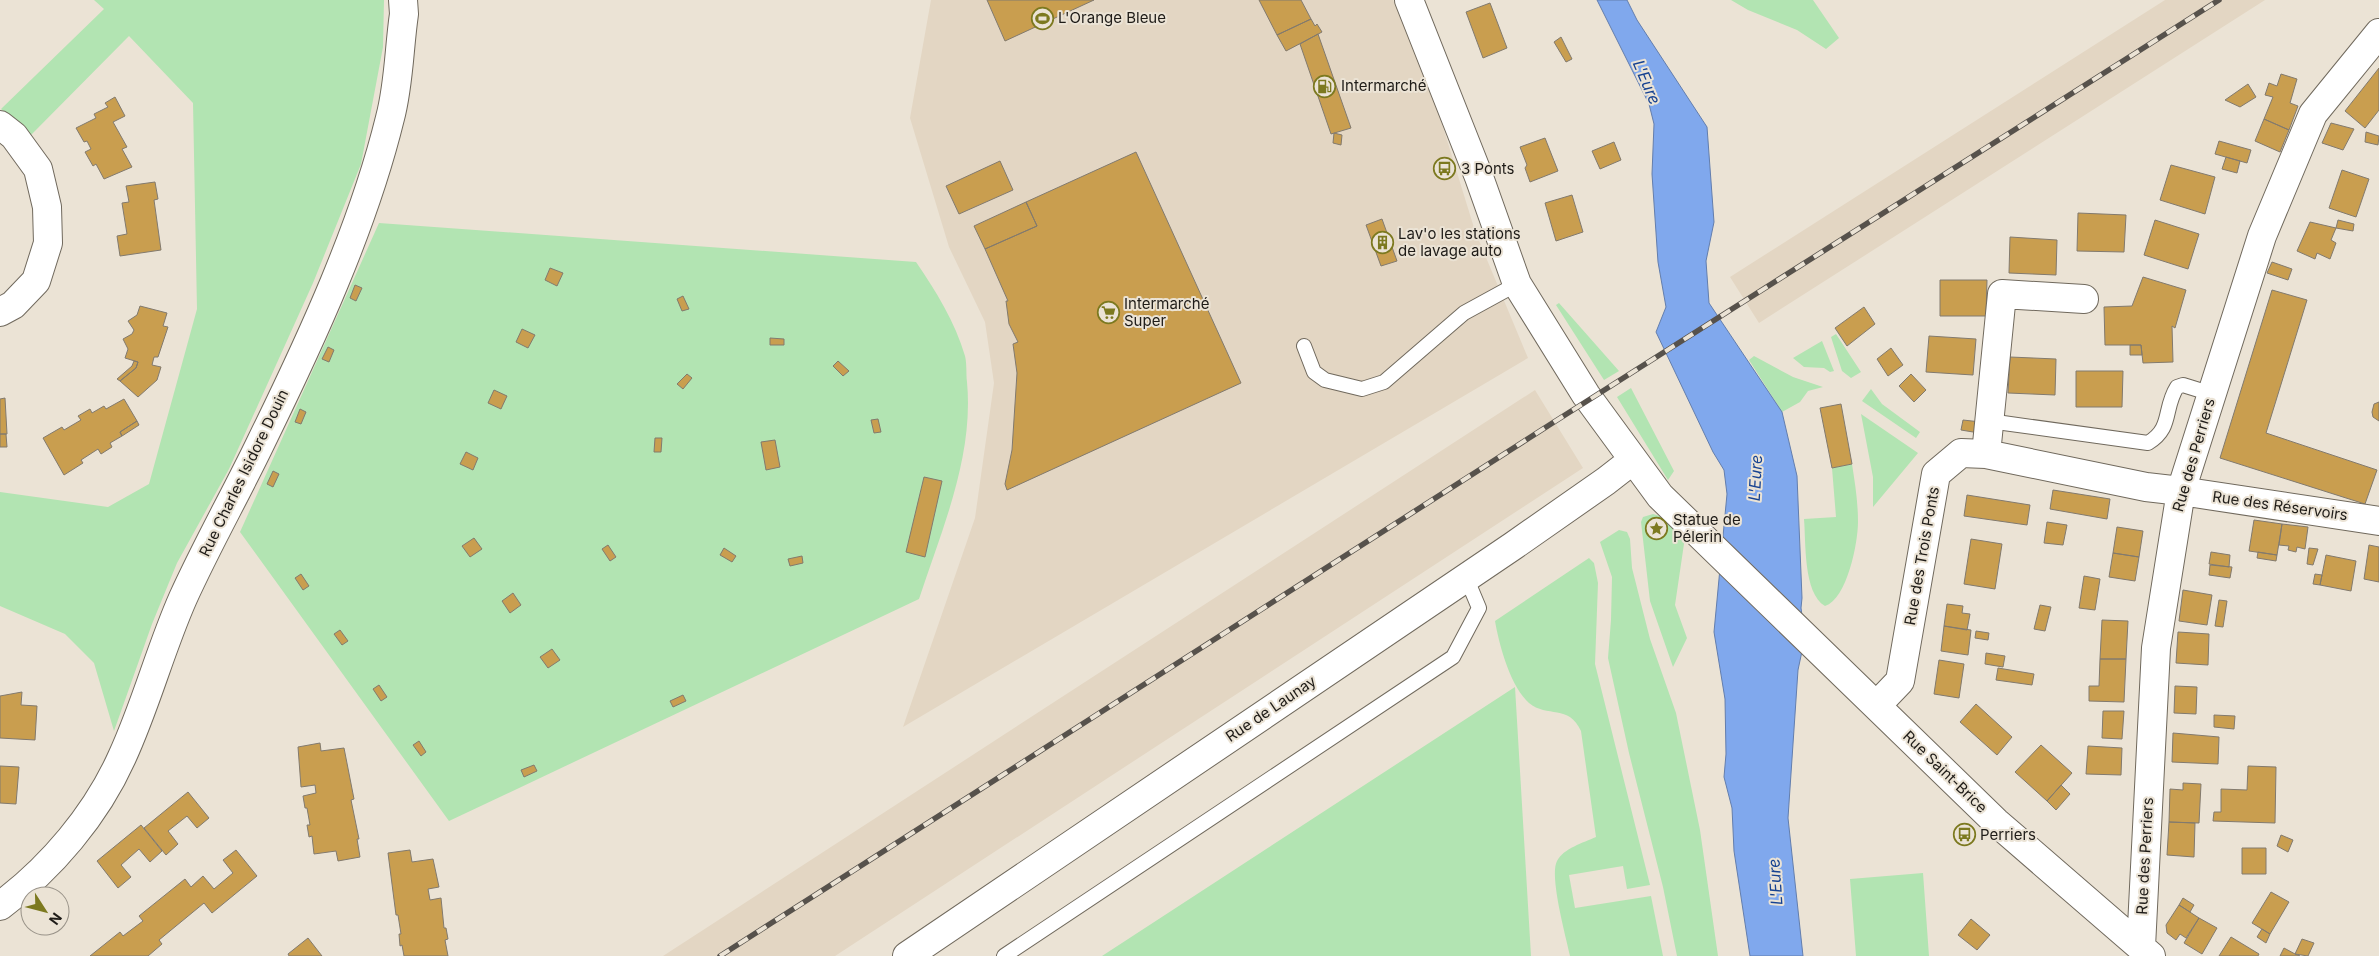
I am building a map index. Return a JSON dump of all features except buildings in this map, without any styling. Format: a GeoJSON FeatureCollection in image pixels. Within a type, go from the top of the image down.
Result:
{"type":"FeatureCollection","features":[{"type":"Feature","properties":{"kind":"street","name":"Rue Charles Isidore Douin"},"geometry":{"type":"LineString","coordinates":[[0,906],[16,894],[64,847],[94,807],[122,758],[183,598],[262,441],[343,262],[366,199],[391,116],[404,14],[404,0]]}},
{"type":"Feature","properties":{"kind":"street","name":"Rue Saint-Brice"},"geometry":{"type":"LineString","coordinates":[[1410,0],[1479,177],[1517,284],[1586,395],[1660,496],[1996,822],[2146,952]]}},
{"type":"Feature","properties":{"kind":"street","name":"Rue des Perriers"},"geometry":{"type":"LineString","coordinates":[[2146,952],[2156,648],[2181,491],[2262,236],[2313,114],[2379,33]]}},
{"type":"Feature","properties":{"kind":"street"},"geometry":{"type":"LineString","coordinates":[[0,125],[14,136],[38,169],[47,207],[48,243],[36,281],[13,305],[0,312]]}},
{"type":"Feature","properties":{"kind":"street"},"geometry":{"type":"LineString","coordinates":[[1986,454],[2002,294],[2084,300]]}},
{"type":"Feature","properties":{"kind":"street","name":"Rue des Trois Ponts"},"geometry":{"type":"LineString","coordinates":[[1877,705],[1900,681],[1936,474],[1961,453],[1986,454],[2146,487],[2181,491]]}},
{"type":"Feature","properties":{"kind":"street","name":"Rue de Launay"},"geometry":{"type":"LineString","coordinates":[[907,956],[1606,482],[1633,460]]}},
{"type":"Feature","properties":{"kind":"street","name":"Rue des Réservoirs"},"geometry":{"type":"LineString","coordinates":[[2181,491],[2379,521]]}},
{"type":"Feature","properties":{"kind":"lane"},"geometry":{"type":"LineString","coordinates":[[1304,346],[1314,372],[1325,380],[1362,389],[1384,382],[1464,313],[1517,284]]}},
{"type":"Feature","properties":{"kind":"lane"},"geometry":{"type":"LineString","coordinates":[[1989,421],[2148,443],[2157,438],[2165,428],[2177,387],[2183,385],[2212,394]]}},
{"type":"Feature","properties":{"kind":"lane"},"geometry":{"type":"LineString","coordinates":[[1004,956],[1453,657],[1480,608],[1466,577]]}},
{"type":"Feature","properties":{"kind":"shaded area"},"geometry":{"type":"Polygon","coordinates":[[[931,0],[1393,0],[1427,75],[1475,231],[1528,358],[903,727],[975,518],[994,383],[985,322],[949,247],[910,118],[931,0]]]}},
{"type":"Feature","properties":{"kind":"shaded area"},"geometry":{"type":"Polygon","coordinates":[[[2165,0],[2265,0],[1759,323],[1730,277],[2165,0]]]}},
{"type":"Feature","properties":{"kind":"shaded area"},"geometry":{"type":"Polygon","coordinates":[[[1535,390],[1583,468],[835,956],[663,956],[1535,390]]]}},
{"type":"Feature","properties":{"kind":"green space"},"geometry":{"type":"Polygon","coordinates":[[[94,0],[384,0],[383,47],[361,164],[313,283],[229,469],[177,563],[152,624],[114,731],[94,663],[65,634],[0,606],[0,492],[108,507],[149,484],[197,309],[193,103],[129,36],[30,136],[1,109],[104,9],[94,0]]]}},
{"type":"Feature","properties":{"kind":"green space"},"geometry":{"type":"Polygon","coordinates":[[[1731,0],[1813,0],[1839,38],[1826,49],[1797,30],[1748,10],[1731,0]]]}},
{"type":"Feature","properties":{"kind":"green space"},"geometry":{"type":"Polygon","coordinates":[[[379,223],[916,262],[944,307],[961,343],[966,362],[968,410],[966,438],[954,492],[919,599],[449,821],[240,532],[379,223]]]}},
{"type":"Feature","properties":{"kind":"green space"},"geometry":{"type":"Polygon","coordinates":[[[1559,303],[1619,371],[1604,380],[1556,305],[1559,303]]]}},
{"type":"Feature","properties":{"kind":"green space"},"geometry":{"type":"Polygon","coordinates":[[[1836,334],[1861,372],[1851,378],[1842,371],[1831,337],[1836,334]]]}},
{"type":"Feature","properties":{"kind":"green space"},"geometry":{"type":"Polygon","coordinates":[[[1822,341],[1834,371],[1830,372],[1824,368],[1804,367],[1793,358],[1822,341]]]}},
{"type":"Feature","properties":{"kind":"green space"},"geometry":{"type":"Polygon","coordinates":[[[1754,356],[1793,377],[1823,387],[1808,391],[1800,402],[1782,412],[1749,360],[1754,356]]]}},
{"type":"Feature","properties":{"kind":"green space"},"geometry":{"type":"Polygon","coordinates":[[[1631,388],[1674,471],[1668,480],[1617,397],[1631,388]]]}},
{"type":"Feature","properties":{"kind":"green space"},"geometry":{"type":"Polygon","coordinates":[[[1871,389],[1882,404],[1920,432],[1916,438],[1862,401],[1871,389]]]}},
{"type":"Feature","properties":{"kind":"green space"},"geometry":{"type":"Polygon","coordinates":[[[1861,414],[1918,453],[1873,507],[1873,477],[1861,414]]]}},
{"type":"Feature","properties":{"kind":"green space"},"geometry":{"type":"Polygon","coordinates":[[[1852,464],[1858,515],[1856,543],[1845,582],[1833,601],[1825,606],[1818,599],[1809,579],[1804,519],[1836,517],[1832,468],[1852,464]]]}},
{"type":"Feature","properties":{"kind":"green space"},"geometry":{"type":"Polygon","coordinates":[[[1653,514],[1663,517],[1685,537],[1675,605],[1687,638],[1673,667],[1650,601],[1641,522],[1643,517],[1653,514]]]}},
{"type":"Feature","properties":{"kind":"green space"},"geometry":{"type":"Polygon","coordinates":[[[1619,530],[1627,532],[1630,539],[1632,568],[1650,639],[1676,713],[1700,830],[1718,956],[1677,956],[1663,887],[1629,753],[1608,658],[1612,577],[1600,542],[1619,530]]]}},
{"type":"Feature","properties":{"kind":"green space"},"geometry":{"type":"Polygon","coordinates":[[[1589,558],[1594,563],[1598,583],[1595,664],[1650,885],[1627,889],[1623,866],[1569,875],[1575,908],[1651,896],[1663,956],[1570,956],[1557,893],[1555,869],[1560,856],[1574,846],[1596,837],[1581,731],[1570,717],[1536,707],[1522,696],[1506,664],[1495,621],[1589,558]]]}},
{"type":"Feature","properties":{"kind":"green space"},"geometry":{"type":"Polygon","coordinates":[[[1515,687],[1531,956],[1102,956],[1515,687]]]}},
{"type":"Feature","properties":{"kind":"green space"},"geometry":{"type":"Polygon","coordinates":[[[1923,873],[1929,956],[1856,956],[1850,879],[1923,873]]]}},
{"type":"Feature","properties":{"kind":"water","name":"L'Eure"},"geometry":{"type":"Polygon","coordinates":[[[1597,0],[1627,0],[1637,20],[1707,127],[1714,222],[1706,261],[1709,303],[1782,412],[1797,476],[1801,608],[1805,637],[1798,670],[1788,818],[1803,956],[1750,956],[1734,851],[1732,808],[1724,777],[1726,754],[1725,699],[1714,632],[1727,494],[1724,470],[1713,452],[1656,332],[1666,307],[1658,262],[1652,174],[1654,124],[1649,104],[1597,0]]]}},
{"type":"Feature","properties":{"kind":"railway"},"geometry":{"type":"LineString","coordinates":[[720,956],[1554,422],[2219,0]]}},
{"type":"Feature","properties":{"kind":"place","name":"L'Orange Bleue"},"geometry":{"type":"Point","coordinates":[1042,18]}},
{"type":"Feature","properties":{"kind":"place","name":"Intermarché"},"geometry":{"type":"Point","coordinates":[1325,86]}},
{"type":"Feature","properties":{"kind":"place","name":"3 Ponts"},"geometry":{"type":"Point","coordinates":[1445,169]}},
{"type":"Feature","properties":{"kind":"place","name":"Lav'o les stations de lavage auto"},"geometry":{"type":"Point","coordinates":[1382,243]}},
{"type":"Feature","properties":{"kind":"place","name":"Intermarché Super"},"geometry":{"type":"Point","coordinates":[1108,313]}},
{"type":"Feature","properties":{"kind":"place","name":"Statue de Pélerin"},"geometry":{"type":"Point","coordinates":[1657,529]}},
{"type":"Feature","properties":{"kind":"place","name":"Perriers"},"geometry":{"type":"Point","coordinates":[1964,835]}}]}
